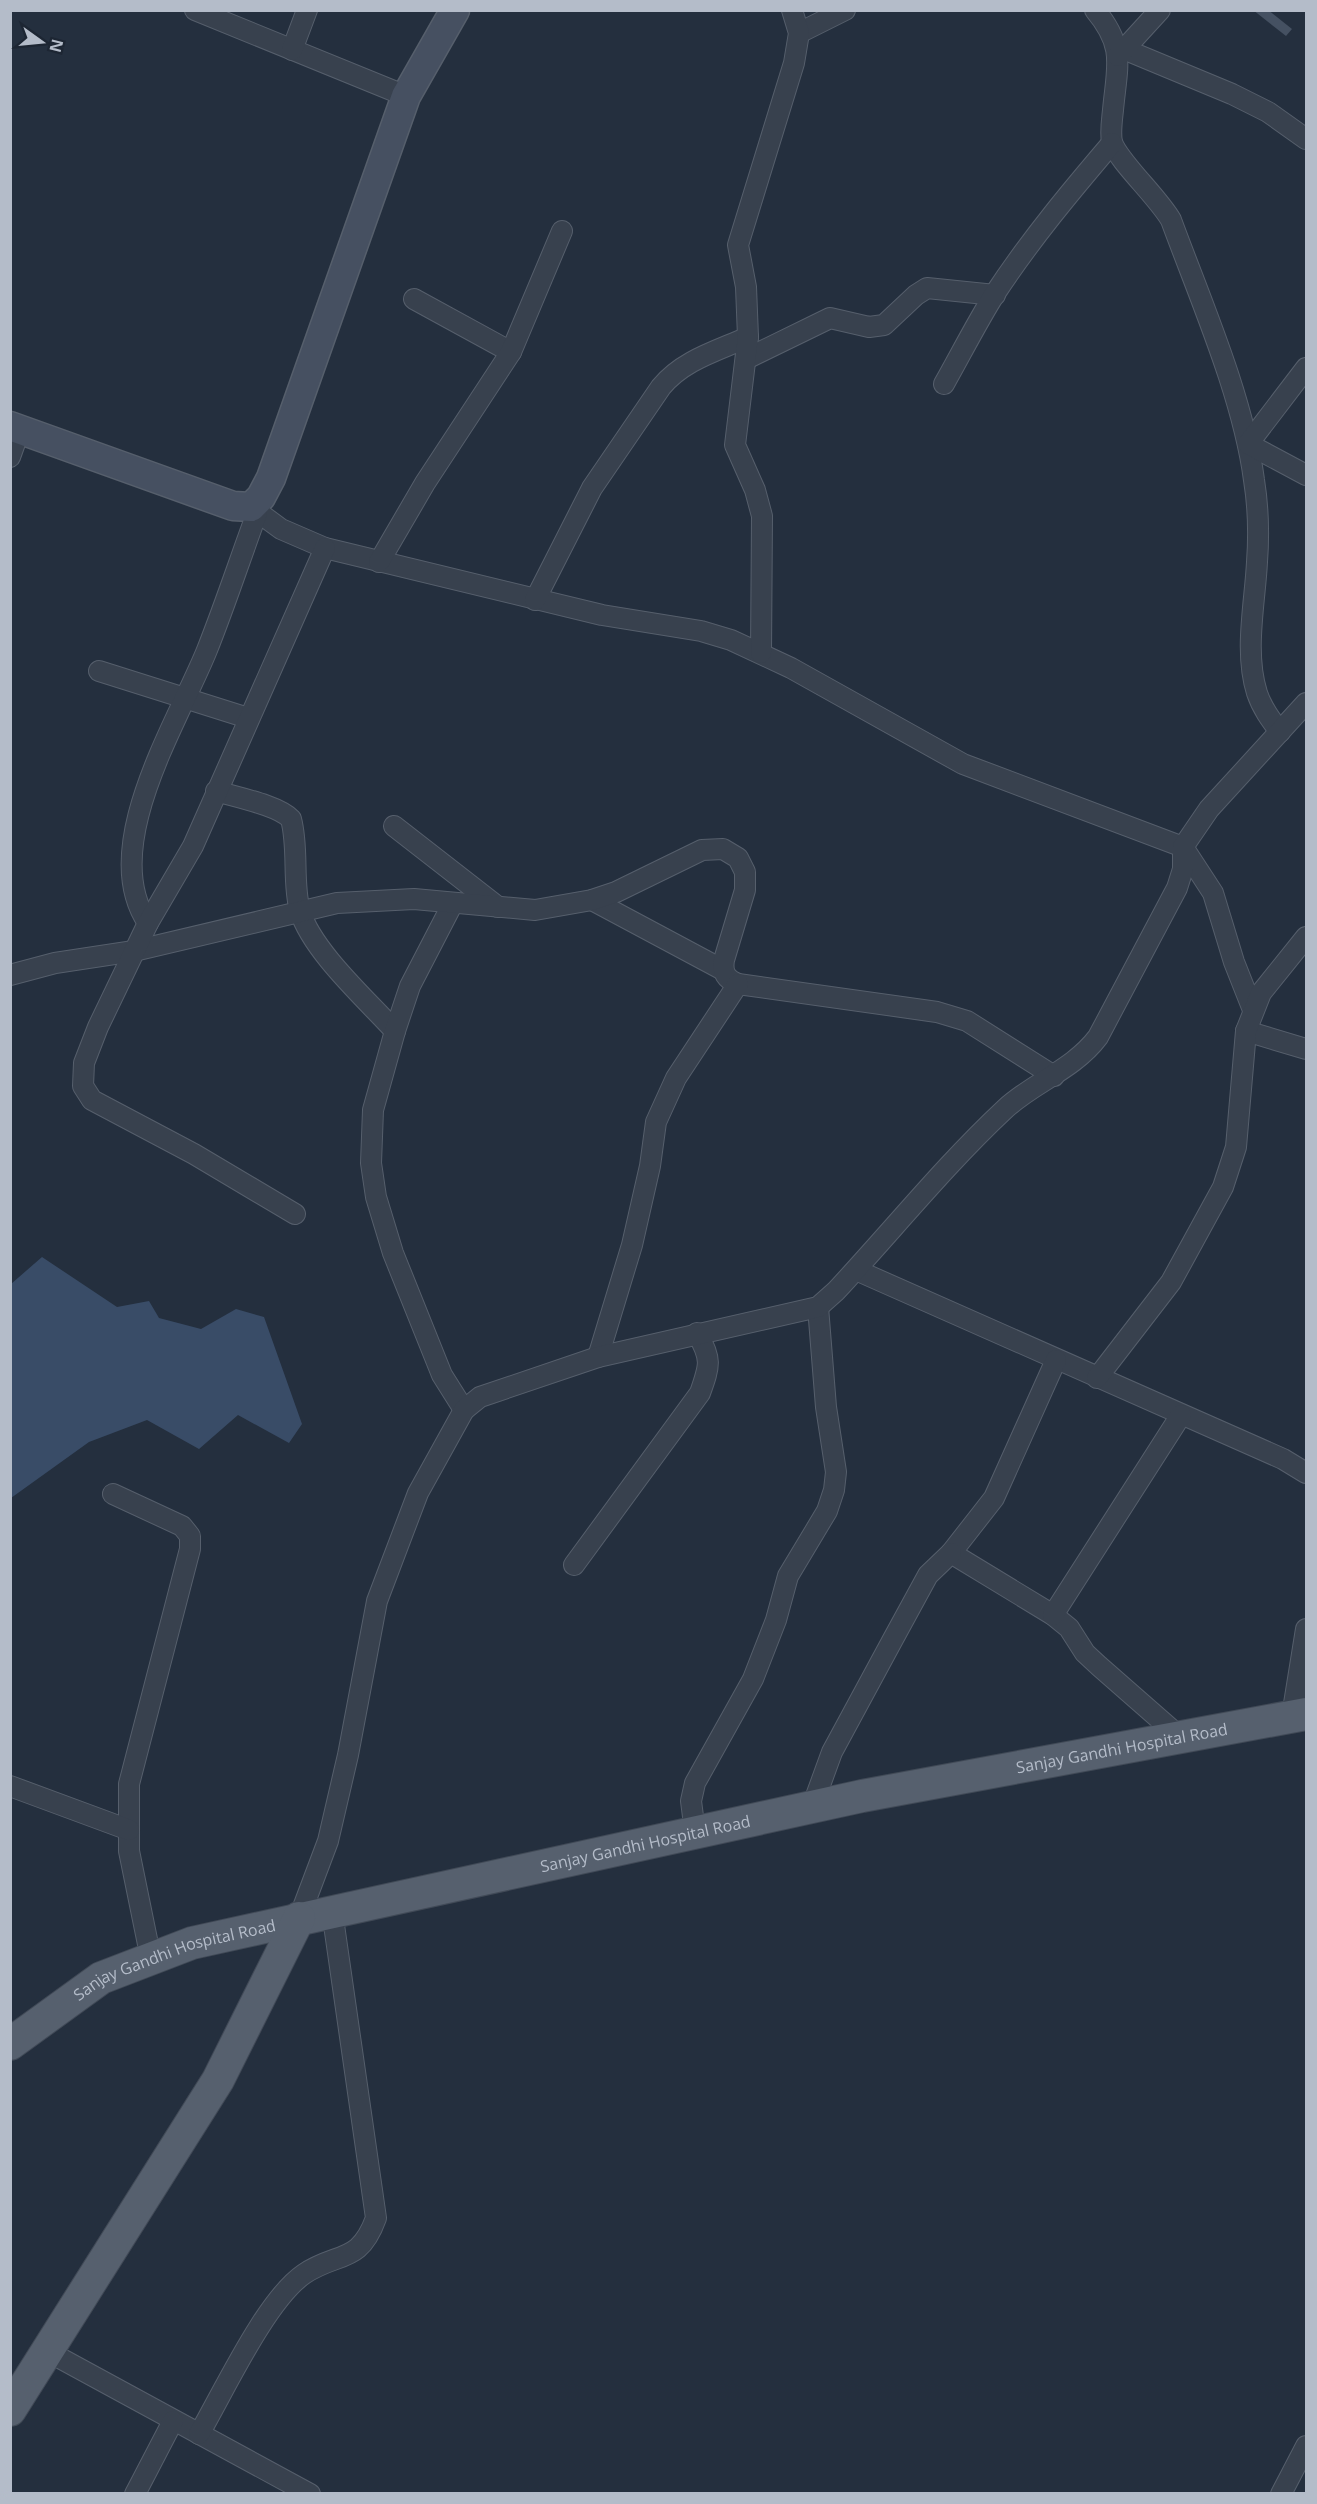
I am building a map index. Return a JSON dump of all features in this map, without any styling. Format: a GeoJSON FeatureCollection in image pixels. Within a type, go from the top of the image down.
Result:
{"type":"FeatureCollection","features":[{"type":"Feature","properties":{"kind":"main road"},"geometry":{"type":"LineString","coordinates":[[15,428],[233,506],[254,510],[271,478],[406,96],[455,10]]}},
{"type":"Feature","properties":{"kind":"main road","name":"Sanjay Gandhi Hospital Road"},"geometry":{"type":"LineString","coordinates":[[10,2044],[101,1978],[192,1943],[812,1807],[1299,1715]]}},
{"type":"Feature","properties":{"kind":"main road"},"geometry":{"type":"LineString","coordinates":[[10,2410],[218,2080],[298,1918]]}},
{"type":"Feature","properties":{"kind":"street"},"geometry":{"type":"LineString","coordinates":[[195,10],[406,96]]}},
{"type":"Feature","properties":{"kind":"street"},"geometry":{"type":"LineString","coordinates":[[292,50],[308,10]]}},
{"type":"Feature","properties":{"kind":"street"},"geometry":{"type":"LineString","coordinates":[[761,653],[762,516],[755,490],[735,445],[748,337],[746,287],[738,245],[794,63],[799,33],[792,10]]}},
{"type":"Feature","properties":{"kind":"street"},"geometry":{"type":"LineString","coordinates":[[799,33],[845,10]]}},
{"type":"Feature","properties":{"kind":"street"},"geometry":{"type":"LineString","coordinates":[[1095,10],[1109,26],[1122,53],[1233,94],[1268,112],[1306,139]]}},
{"type":"Feature","properties":{"kind":"street"},"geometry":{"type":"LineString","coordinates":[[1160,10],[1122,53],[1111,128],[1112,143],[1120,157],[1162,204],[1171,220],[1210,325],[1248,444],[1255,481],[1258,559],[1252,635],[1256,692],[1263,708],[1280,732]]}},
{"type":"Feature","properties":{"kind":"street"},"geometry":{"type":"LineString","coordinates":[[944,384],[995,295],[1069,193],[1112,143]]}},
{"type":"Feature","properties":{"kind":"street"},"geometry":{"type":"LineString","coordinates":[[379,562],[425,483],[511,352],[562,231]]}},
{"type":"Feature","properties":{"kind":"street"},"geometry":{"type":"LineString","coordinates":[[746,359],[830,318],[869,327],[884,326],[916,295],[927,288],[995,295]]}},
{"type":"Feature","properties":{"kind":"street"},"geometry":{"type":"LineString","coordinates":[[414,299],[511,352]]}},
{"type":"Feature","properties":{"kind":"street"},"geometry":{"type":"LineString","coordinates":[[535,600],[592,488],[661,387],[674,372],[688,363],[748,337]]}},
{"type":"Feature","properties":{"kind":"street"},"geometry":{"type":"LineString","coordinates":[[1248,444],[1306,368]]}},
{"type":"Feature","properties":{"kind":"street"},"geometry":{"type":"LineString","coordinates":[[10,457],[15,428]]}},
{"type":"Feature","properties":{"kind":"street"},"geometry":{"type":"LineString","coordinates":[[1248,444],[1306,475]]}},
{"type":"Feature","properties":{"kind":"street"},"geometry":{"type":"LineString","coordinates":[[148,923],[138,908],[133,884],[138,820],[149,778],[207,650],[254,510],[280,530],[325,548],[535,600],[602,615],[701,631],[731,640],[761,653],[963,764],[1183,847],[1213,893],[1234,962],[1253,1010]]}},
{"type":"Feature","properties":{"kind":"street"},"geometry":{"type":"LineString","coordinates":[[295,1214],[194,1154],[92,1100],[82,1086],[84,1063],[134,951],[193,846],[325,548]]}},
{"type":"Feature","properties":{"kind":"street"},"geometry":{"type":"LineString","coordinates":[[99,671],[248,718]]}},
{"type":"Feature","properties":{"kind":"street"},"geometry":{"type":"LineString","coordinates":[[298,1918],[328,1841],[348,1755],[377,1601],[418,1493],[464,1410],[480,1397],[598,1357],[818,1307],[856,1270],[1007,1107],[1074,1063],[1098,1037],[1177,888],[1183,869],[1183,847],[1209,809],[1306,703]]}},
{"type":"Feature","properties":{"kind":"street"},"geometry":{"type":"LineString","coordinates":[[216,792],[286,813],[291,819],[300,911],[321,950],[395,1031]]}},
{"type":"Feature","properties":{"kind":"street"},"geometry":{"type":"LineString","coordinates":[[394,826],[498,907]]}},
{"type":"Feature","properties":{"kind":"street"},"geometry":{"type":"LineString","coordinates":[[10,975],[55,963],[134,951],[337,903],[382,899],[535,910],[592,900],[616,892],[702,850],[723,849],[738,858],[745,872],[745,890],[723,970]]}},
{"type":"Feature","properties":{"kind":"street"},"geometry":{"type":"LineString","coordinates":[[592,900],[723,970],[728,980],[738,984],[937,1012],[967,1021],[1054,1076]]}},
{"type":"Feature","properties":{"kind":"street"},"geometry":{"type":"LineString","coordinates":[[453,903],[410,986],[395,1031],[373,1110],[371,1163],[376,1197],[393,1253],[442,1375],[464,1410]]}},
{"type":"Feature","properties":{"kind":"street"},"geometry":{"type":"LineString","coordinates":[[1097,1378],[1171,1282],[1223,1187],[1236,1147],[1246,1031],[1253,1010],[1261,993],[1306,938]]}},
{"type":"Feature","properties":{"kind":"street"},"geometry":{"type":"LineString","coordinates":[[598,1357],[632,1245],[650,1166],[656,1122],[676,1078],[738,984]]}},
{"type":"Feature","properties":{"kind":"street"},"geometry":{"type":"LineString","coordinates":[[1246,1031],[1306,1049]]}},
{"type":"Feature","properties":{"kind":"street"},"geometry":{"type":"LineString","coordinates":[[856,1270],[1283,1459],[1306,1473]]}},
{"type":"Feature","properties":{"kind":"street"},"geometry":{"type":"LineString","coordinates":[[695,1832],[691,1802],[695,1783],[753,1678],[776,1620],[788,1576],[827,1511],[834,1490],[836,1472],[826,1407],[818,1307]]}},
{"type":"Feature","properties":{"kind":"street"},"geometry":{"type":"LineString","coordinates":[[574,1565],[700,1393],[709,1369],[709,1354],[697,1333]]}},
{"type":"Feature","properties":{"kind":"street"},"geometry":{"type":"LineString","coordinates":[[812,1807],[832,1752],[928,1575],[951,1553],[994,1498],[1056,1360]]}},
{"type":"Feature","properties":{"kind":"street"},"geometry":{"type":"LineString","coordinates":[[1053,1615],[1181,1415]]}},
{"type":"Feature","properties":{"kind":"street"},"geometry":{"type":"LineString","coordinates":[[113,1494],[182,1526],[190,1536],[190,1549],[129,1784],[129,1851],[151,1959]]}},
{"type":"Feature","properties":{"kind":"street"},"geometry":{"type":"LineString","coordinates":[[951,1553],[1053,1615],[1069,1628],[1085,1653],[1180,1737]]}},
{"type":"Feature","properties":{"kind":"street"},"geometry":{"type":"LineString","coordinates":[[1299,1715],[1306,1629]]}},
{"type":"Feature","properties":{"kind":"street"},"geometry":{"type":"LineString","coordinates":[[10,1786],[129,1830]]}},
{"type":"Feature","properties":{"kind":"street"},"geometry":{"type":"LineString","coordinates":[[199,2434],[282,2294],[305,2273],[360,2248],[370,2235],[376,2218],[332,1911]]}},
{"type":"Feature","properties":{"kind":"street"},"geometry":{"type":"LineString","coordinates":[[47,2351],[310,2493]]}},
{"type":"Feature","properties":{"kind":"street"},"geometry":{"type":"LineString","coordinates":[[135,2493],[173,2421]]}},
{"type":"Feature","properties":{"kind":"street"},"geometry":{"type":"LineString","coordinates":[[1281,2493],[1306,2446]]}},
{"type":"Feature","properties":{"kind":"water"},"geometry":{"type":"Polygon","coordinates":[[[42,1257],[117,1307],[149,1301],[159,1318],[201,1329],[236,1309],[264,1317],[302,1424],[289,1443],[238,1415],[199,1449],[147,1420],[89,1442],[11,1498],[11,1284],[42,1257]]]}},
{"type":"Feature","properties":{"kind":"building"},"geometry":{"type":"Polygon","coordinates":[[[1253,10],[1268,10],[1292,29],[1286,36],[1253,10]]]}}]}
